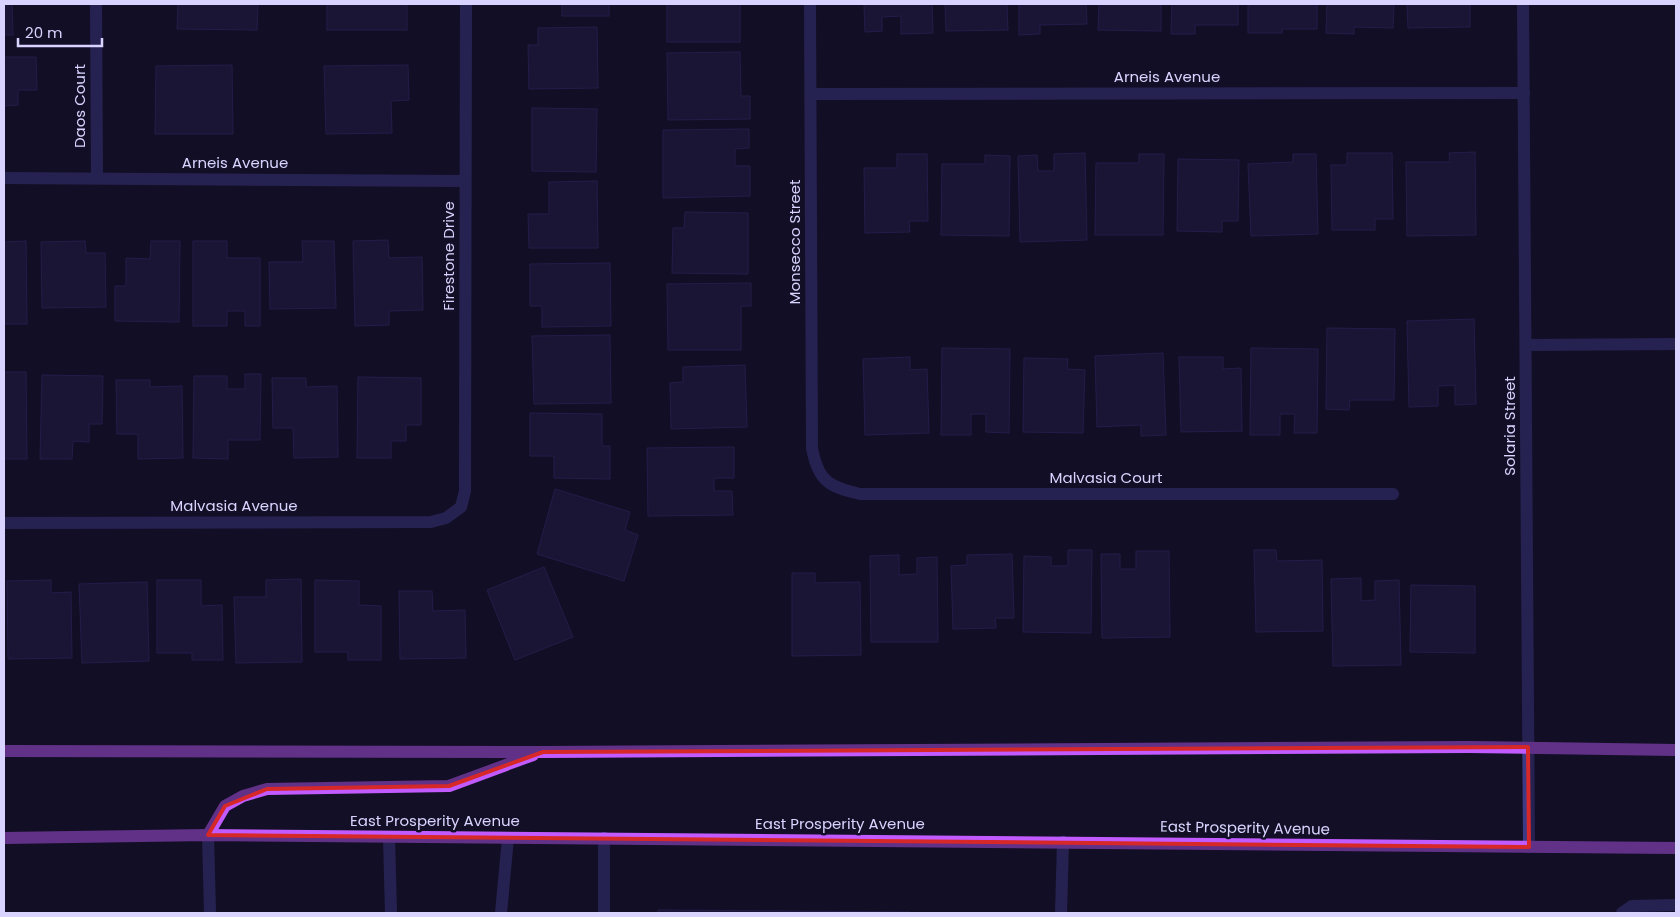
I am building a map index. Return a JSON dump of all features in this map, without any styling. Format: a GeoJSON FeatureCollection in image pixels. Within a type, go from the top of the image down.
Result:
{"type":"FeatureCollection","features":[{"type":"Feature","properties":{"kind":"main road"},"geometry":{"type":"LineString","coordinates":[[4,751],[543,752],[1528,747],[1676,750]]}},
{"type":"Feature","properties":{"kind":"main road"},"geometry":{"type":"LineString","coordinates":[[208,835],[225,806],[243,796],[267,789],[449,786],[543,752]]}},
{"type":"Feature","properties":{"kind":"main road","name":"East Prosperity Avenue"},"geometry":{"type":"LineString","coordinates":[[4,838],[208,835],[1676,848]]}},
{"type":"Feature","properties":{"kind":"street","name":"Daos Court"},"geometry":{"type":"LineString","coordinates":[[96,4],[97,178]]}},
{"type":"Feature","properties":{"kind":"street","name":"Firestone Drive"},"geometry":{"type":"LineString","coordinates":[[461,507],[465,491],[466,4]]}},
{"type":"Feature","properties":{"kind":"street","name":"Monsecco Street"},"geometry":{"type":"LineString","coordinates":[[810,4],[812,448],[815,464],[823,478]]}},
{"type":"Feature","properties":{"kind":"street","name":"Solaria Street"},"geometry":{"type":"LineString","coordinates":[[1523,4],[1529,848]]}},
{"type":"Feature","properties":{"kind":"street","name":"Arneis Avenue"},"geometry":{"type":"LineString","coordinates":[[811,94],[1524,93]]}},
{"type":"Feature","properties":{"kind":"street","name":"Arneis Avenue"},"geometry":{"type":"LineString","coordinates":[[4,178],[465,181]]}},
{"type":"Feature","properties":{"kind":"street"},"geometry":{"type":"LineString","coordinates":[[1526,345],[1676,344]]}},
{"type":"Feature","properties":{"kind":"street","name":"Malvasia Court"},"geometry":{"type":"LineString","coordinates":[[823,478],[838,489],[860,494],[1394,494]]}},
{"type":"Feature","properties":{"kind":"street","name":"Malvasia Avenue"},"geometry":{"type":"LineString","coordinates":[[4,523],[431,522],[446,518],[461,507]]}},
{"type":"Feature","properties":{"kind":"street"},"geometry":{"type":"LineString","coordinates":[[208,835],[210,913]]}},
{"type":"Feature","properties":{"kind":"street"},"geometry":{"type":"LineString","coordinates":[[388,837],[391,913]]}},
{"type":"Feature","properties":{"kind":"street"},"geometry":{"type":"LineString","coordinates":[[501,913],[508,838]]}},
{"type":"Feature","properties":{"kind":"street"},"geometry":{"type":"LineString","coordinates":[[604,838],[604,913]]}},
{"type":"Feature","properties":{"kind":"street"},"geometry":{"type":"LineString","coordinates":[[1061,913],[1063,842]]}},
{"type":"Feature","properties":{"kind":"street"},"geometry":{"type":"LineString","coordinates":[[1622,913],[1632,906],[1676,905]]}},
{"type":"Feature","properties":{"kind":"highlighted area"},"geometry":{"type":"Polygon","coordinates":[[[1528,747],[1529,847],[208,835],[225,806],[267,789],[449,786],[543,752],[1528,747]]]}},
{"type":"Feature","properties":{"kind":"building"},"geometry":{"type":"Polygon","coordinates":[[[4,4],[12,4],[13,35],[4,35],[4,4]]]}},
{"type":"Feature","properties":{"kind":"building"},"geometry":{"type":"Polygon","coordinates":[[[178,4],[258,4],[257,30],[177,29],[178,4]]]}},
{"type":"Feature","properties":{"kind":"building"},"geometry":{"type":"Polygon","coordinates":[[[327,4],[407,4],[407,30],[327,30],[327,4]]]}},
{"type":"Feature","properties":{"kind":"building"},"geometry":{"type":"Polygon","coordinates":[[[562,4],[609,4],[609,16],[562,16],[562,4]]]}},
{"type":"Feature","properties":{"kind":"building"},"geometry":{"type":"Polygon","coordinates":[[[667,4],[740,4],[740,42],[667,42],[667,4]]]}},
{"type":"Feature","properties":{"kind":"building"},"geometry":{"type":"Polygon","coordinates":[[[864,4],[932,4],[933,33],[901,34],[901,16],[882,17],[882,31],[865,32],[864,4]]]}},
{"type":"Feature","properties":{"kind":"building"},"geometry":{"type":"Polygon","coordinates":[[[945,4],[1007,4],[1008,30],[946,31],[945,4]]]}},
{"type":"Feature","properties":{"kind":"building"},"geometry":{"type":"Polygon","coordinates":[[[1019,4],[1086,4],[1087,24],[1040,25],[1040,34],[1019,35],[1019,4]]]}},
{"type":"Feature","properties":{"kind":"building"},"geometry":{"type":"Polygon","coordinates":[[[1099,4],[1161,4],[1161,31],[1098,30],[1099,4]]]}},
{"type":"Feature","properties":{"kind":"building"},"geometry":{"type":"Polygon","coordinates":[[[1172,4],[1238,4],[1238,25],[1195,25],[1195,34],[1171,34],[1172,4]]]}},
{"type":"Feature","properties":{"kind":"building"},"geometry":{"type":"Polygon","coordinates":[[[1248,4],[1317,4],[1317,29],[1282,29],[1282,33],[1248,33],[1248,4]]]}},
{"type":"Feature","properties":{"kind":"building"},"geometry":{"type":"Polygon","coordinates":[[[1327,4],[1394,4],[1393,28],[1354,27],[1354,34],[1326,33],[1327,4]]]}},
{"type":"Feature","properties":{"kind":"building"},"geometry":{"type":"Polygon","coordinates":[[[1407,4],[1470,4],[1470,27],[1408,28],[1407,4]]]}},
{"type":"Feature","properties":{"kind":"building"},"geometry":{"type":"Polygon","coordinates":[[[597,27],[598,88],[529,89],[528,45],[538,45],[538,28],[597,27]]]}},
{"type":"Feature","properties":{"kind":"building"},"geometry":{"type":"Polygon","coordinates":[[[740,52],[741,96],[750,96],[750,119],[668,120],[667,53],[740,52]]]}},
{"type":"Feature","properties":{"kind":"building"},"geometry":{"type":"Polygon","coordinates":[[[4,57],[36,57],[37,90],[18,90],[18,105],[4,106],[4,57]]]}},
{"type":"Feature","properties":{"kind":"building"},"geometry":{"type":"Polygon","coordinates":[[[232,65],[233,134],[155,134],[156,66],[232,65]]]}},
{"type":"Feature","properties":{"kind":"building"},"geometry":{"type":"Polygon","coordinates":[[[408,65],[409,100],[391,101],[392,133],[326,134],[324,66],[408,65]]]}},
{"type":"Feature","properties":{"kind":"building"},"geometry":{"type":"Polygon","coordinates":[[[532,108],[597,109],[596,172],[532,171],[532,108]]]}},
{"type":"Feature","properties":{"kind":"building"},"geometry":{"type":"Polygon","coordinates":[[[749,129],[749,148],[735,149],[735,166],[750,166],[750,196],[663,198],[663,130],[749,129]]]}},
{"type":"Feature","properties":{"kind":"building"},"geometry":{"type":"Polygon","coordinates":[[[1475,152],[1476,235],[1407,236],[1406,162],[1450,162],[1449,153],[1475,152]]]}},
{"type":"Feature","properties":{"kind":"building"},"geometry":{"type":"Polygon","coordinates":[[[1085,153],[1087,240],[1020,242],[1018,156],[1037,155],[1038,171],[1054,171],[1054,154],[1085,153]]]}},
{"type":"Feature","properties":{"kind":"building"},"geometry":{"type":"Polygon","coordinates":[[[1347,153],[1392,153],[1393,219],[1375,219],[1375,230],[1332,230],[1331,165],[1347,165],[1347,153]]]}},
{"type":"Feature","properties":{"kind":"building"},"geometry":{"type":"Polygon","coordinates":[[[897,154],[927,154],[928,221],[909,221],[910,232],[865,233],[864,168],[897,168],[897,154]]]}},
{"type":"Feature","properties":{"kind":"building"},"geometry":{"type":"Polygon","coordinates":[[[1139,154],[1164,154],[1163,235],[1095,235],[1096,163],[1139,163],[1139,154]]]}},
{"type":"Feature","properties":{"kind":"building"},"geometry":{"type":"Polygon","coordinates":[[[1293,154],[1316,154],[1318,234],[1251,236],[1248,164],[1293,162],[1293,154]]]}},
{"type":"Feature","properties":{"kind":"building"},"geometry":{"type":"Polygon","coordinates":[[[985,155],[1010,156],[1009,236],[941,235],[942,164],[985,164],[985,155]]]}},
{"type":"Feature","properties":{"kind":"building"},"geometry":{"type":"Polygon","coordinates":[[[1178,159],[1239,160],[1238,221],[1222,221],[1222,232],[1177,231],[1178,159]]]}},
{"type":"Feature","properties":{"kind":"building"},"geometry":{"type":"Polygon","coordinates":[[[597,181],[598,248],[529,248],[528,214],[549,214],[549,182],[597,181]]]}},
{"type":"Feature","properties":{"kind":"building"},"geometry":{"type":"Polygon","coordinates":[[[685,212],[748,213],[748,274],[672,273],[673,228],[684,228],[685,212]]]}},
{"type":"Feature","properties":{"kind":"building"},"geometry":{"type":"Polygon","coordinates":[[[388,240],[389,258],[422,257],[423,310],[389,311],[389,325],[355,326],[353,241],[388,240]]]}},
{"type":"Feature","properties":{"kind":"building"},"geometry":{"type":"Polygon","coordinates":[[[26,241],[27,324],[4,324],[4,242],[26,241]]]}},
{"type":"Feature","properties":{"kind":"building"},"geometry":{"type":"Polygon","coordinates":[[[85,241],[86,253],[105,253],[106,307],[42,308],[41,242],[85,241]]]}},
{"type":"Feature","properties":{"kind":"building"},"geometry":{"type":"Polygon","coordinates":[[[151,241],[180,241],[179,322],[115,321],[115,286],[126,286],[126,258],[150,259],[151,241]]]}},
{"type":"Feature","properties":{"kind":"building"},"geometry":{"type":"Polygon","coordinates":[[[193,241],[227,241],[227,258],[260,258],[260,326],[245,326],[245,311],[227,311],[227,326],[193,326],[193,241]]]}},
{"type":"Feature","properties":{"kind":"building"},"geometry":{"type":"Polygon","coordinates":[[[302,241],[334,241],[336,308],[270,309],[269,262],[303,262],[302,241]]]}},
{"type":"Feature","properties":{"kind":"building"},"geometry":{"type":"Polygon","coordinates":[[[610,263],[611,326],[542,327],[542,306],[530,306],[530,264],[610,263]]]}},
{"type":"Feature","properties":{"kind":"building"},"geometry":{"type":"Polygon","coordinates":[[[751,283],[751,306],[741,306],[741,350],[668,350],[667,284],[751,283]]]}},
{"type":"Feature","properties":{"kind":"building"},"geometry":{"type":"Polygon","coordinates":[[[1474,319],[1476,404],[1455,405],[1455,385],[1438,386],[1438,406],[1409,407],[1407,321],[1474,319]]]}},
{"type":"Feature","properties":{"kind":"building"},"geometry":{"type":"Polygon","coordinates":[[[1327,328],[1395,329],[1394,400],[1350,400],[1349,410],[1326,409],[1327,328]]]}},
{"type":"Feature","properties":{"kind":"building"},"geometry":{"type":"Polygon","coordinates":[[[610,335],[611,403],[534,404],[532,336],[610,335]]]}},
{"type":"Feature","properties":{"kind":"building"},"geometry":{"type":"Polygon","coordinates":[[[942,348],[1010,349],[1009,433],[986,432],[986,414],[971,414],[971,435],[941,435],[942,348]]]}},
{"type":"Feature","properties":{"kind":"building"},"geometry":{"type":"Polygon","coordinates":[[[1251,348],[1318,349],[1317,433],[1294,433],[1295,414],[1280,414],[1280,435],[1250,435],[1251,348]]]}},
{"type":"Feature","properties":{"kind":"building"},"geometry":{"type":"Polygon","coordinates":[[[1163,353],[1166,435],[1141,436],[1141,425],[1097,427],[1095,356],[1163,353]]]}},
{"type":"Feature","properties":{"kind":"building"},"geometry":{"type":"Polygon","coordinates":[[[910,357],[910,370],[927,369],[929,433],[865,435],[863,359],[910,357]]]}},
{"type":"Feature","properties":{"kind":"building"},"geometry":{"type":"Polygon","coordinates":[[[1179,357],[1223,357],[1223,369],[1241,368],[1242,431],[1181,432],[1179,357]]]}},
{"type":"Feature","properties":{"kind":"building"},"geometry":{"type":"Polygon","coordinates":[[[1024,358],[1068,359],[1067,369],[1085,370],[1083,433],[1023,432],[1024,358]]]}},
{"type":"Feature","properties":{"kind":"building"},"geometry":{"type":"Polygon","coordinates":[[[745,365],[747,427],[671,429],[670,383],[683,382],[683,367],[745,365]]]}},
{"type":"Feature","properties":{"kind":"building"},"geometry":{"type":"Polygon","coordinates":[[[4,372],[26,372],[27,459],[4,459],[4,372]]]}},
{"type":"Feature","properties":{"kind":"building"},"geometry":{"type":"Polygon","coordinates":[[[245,374],[261,374],[260,440],[228,440],[228,459],[193,458],[194,376],[227,376],[227,389],[245,389],[245,374]]]}},
{"type":"Feature","properties":{"kind":"building"},"geometry":{"type":"Polygon","coordinates":[[[42,375],[103,376],[102,424],[89,424],[89,442],[73,441],[72,459],[40,459],[42,375]]]}},
{"type":"Feature","properties":{"kind":"building"},"geometry":{"type":"Polygon","coordinates":[[[358,377],[421,378],[421,425],[406,425],[406,441],[391,441],[391,458],[357,458],[358,377]]]}},
{"type":"Feature","properties":{"kind":"building"},"geometry":{"type":"Polygon","coordinates":[[[272,378],[306,378],[306,387],[337,386],[338,457],[294,458],[293,428],[273,428],[272,378]]]}},
{"type":"Feature","properties":{"kind":"building"},"geometry":{"type":"Polygon","coordinates":[[[116,380],[150,380],[150,387],[182,386],[183,458],[138,459],[138,434],[117,434],[116,380]]]}},
{"type":"Feature","properties":{"kind":"building"},"geometry":{"type":"Polygon","coordinates":[[[530,413],[602,414],[602,446],[610,446],[610,479],[554,478],[554,456],[530,456],[530,413]]]}},
{"type":"Feature","properties":{"kind":"building"},"geometry":{"type":"Polygon","coordinates":[[[734,447],[734,478],[714,478],[714,491],[732,491],[733,515],[648,516],[647,448],[734,447]]]}},
{"type":"Feature","properties":{"kind":"building"},"geometry":{"type":"Polygon","coordinates":[[[555,489],[630,512],[625,530],[638,535],[624,581],[537,554],[555,489]]]}},
{"type":"Feature","properties":{"kind":"building"},"geometry":{"type":"Polygon","coordinates":[[[1068,550],[1092,550],[1091,633],[1023,632],[1024,556],[1051,557],[1051,566],[1068,566],[1068,550]]]}},
{"type":"Feature","properties":{"kind":"building"},"geometry":{"type":"Polygon","coordinates":[[[1254,550],[1276,550],[1277,561],[1322,560],[1323,631],[1256,632],[1254,550]]]}},
{"type":"Feature","properties":{"kind":"building"},"geometry":{"type":"Polygon","coordinates":[[[1136,551],[1169,551],[1170,637],[1102,638],[1101,554],[1120,554],[1120,569],[1136,569],[1136,551]]]}},
{"type":"Feature","properties":{"kind":"building"},"geometry":{"type":"Polygon","coordinates":[[[1012,554],[1014,618],[995,618],[996,628],[953,629],[951,566],[967,565],[967,555],[1012,554]]]}},
{"type":"Feature","properties":{"kind":"building"},"geometry":{"type":"Polygon","coordinates":[[[899,555],[899,575],[917,574],[917,558],[937,557],[938,642],[871,642],[870,556],[899,555]]]}},
{"type":"Feature","properties":{"kind":"building"},"geometry":{"type":"Polygon","coordinates":[[[544,567],[573,637],[515,660],[487,590],[544,567]]]}},
{"type":"Feature","properties":{"kind":"building"},"geometry":{"type":"Polygon","coordinates":[[[792,573],[815,573],[815,583],[860,582],[861,655],[792,656],[792,573]]]}},
{"type":"Feature","properties":{"kind":"building"},"geometry":{"type":"Polygon","coordinates":[[[1361,578],[1361,601],[1375,600],[1375,581],[1399,580],[1401,665],[1333,666],[1331,579],[1361,578]]]}},
{"type":"Feature","properties":{"kind":"building"},"geometry":{"type":"Polygon","coordinates":[[[301,579],[302,662],[236,663],[234,597],[266,597],[266,580],[301,579]]]}},
{"type":"Feature","properties":{"kind":"building"},"geometry":{"type":"Polygon","coordinates":[[[51,580],[51,593],[71,592],[72,658],[8,659],[7,581],[51,580]]]}},
{"type":"Feature","properties":{"kind":"building"},"geometry":{"type":"Polygon","coordinates":[[[157,580],[201,580],[201,606],[222,605],[223,660],[192,660],[192,653],[157,653],[157,580]]]}},
{"type":"Feature","properties":{"kind":"building"},"geometry":{"type":"Polygon","coordinates":[[[315,580],[359,581],[359,605],[381,606],[381,660],[348,660],[348,652],[315,652],[315,580]]]}},
{"type":"Feature","properties":{"kind":"building"},"geometry":{"type":"Polygon","coordinates":[[[147,582],[149,661],[82,663],[79,584],[147,582]]]}},
{"type":"Feature","properties":{"kind":"building"},"geometry":{"type":"Polygon","coordinates":[[[1411,585],[1475,586],[1475,653],[1410,652],[1411,585]]]}},
{"type":"Feature","properties":{"kind":"building"},"geometry":{"type":"Polygon","coordinates":[[[399,591],[432,591],[433,611],[465,610],[466,658],[400,659],[399,591]]]}},
{"type":"Feature","properties":{"kind":"building"},"geometry":{"type":"Polygon","coordinates":[[[658,910],[910,912],[910,913],[658,913],[658,910]]]}}]}
